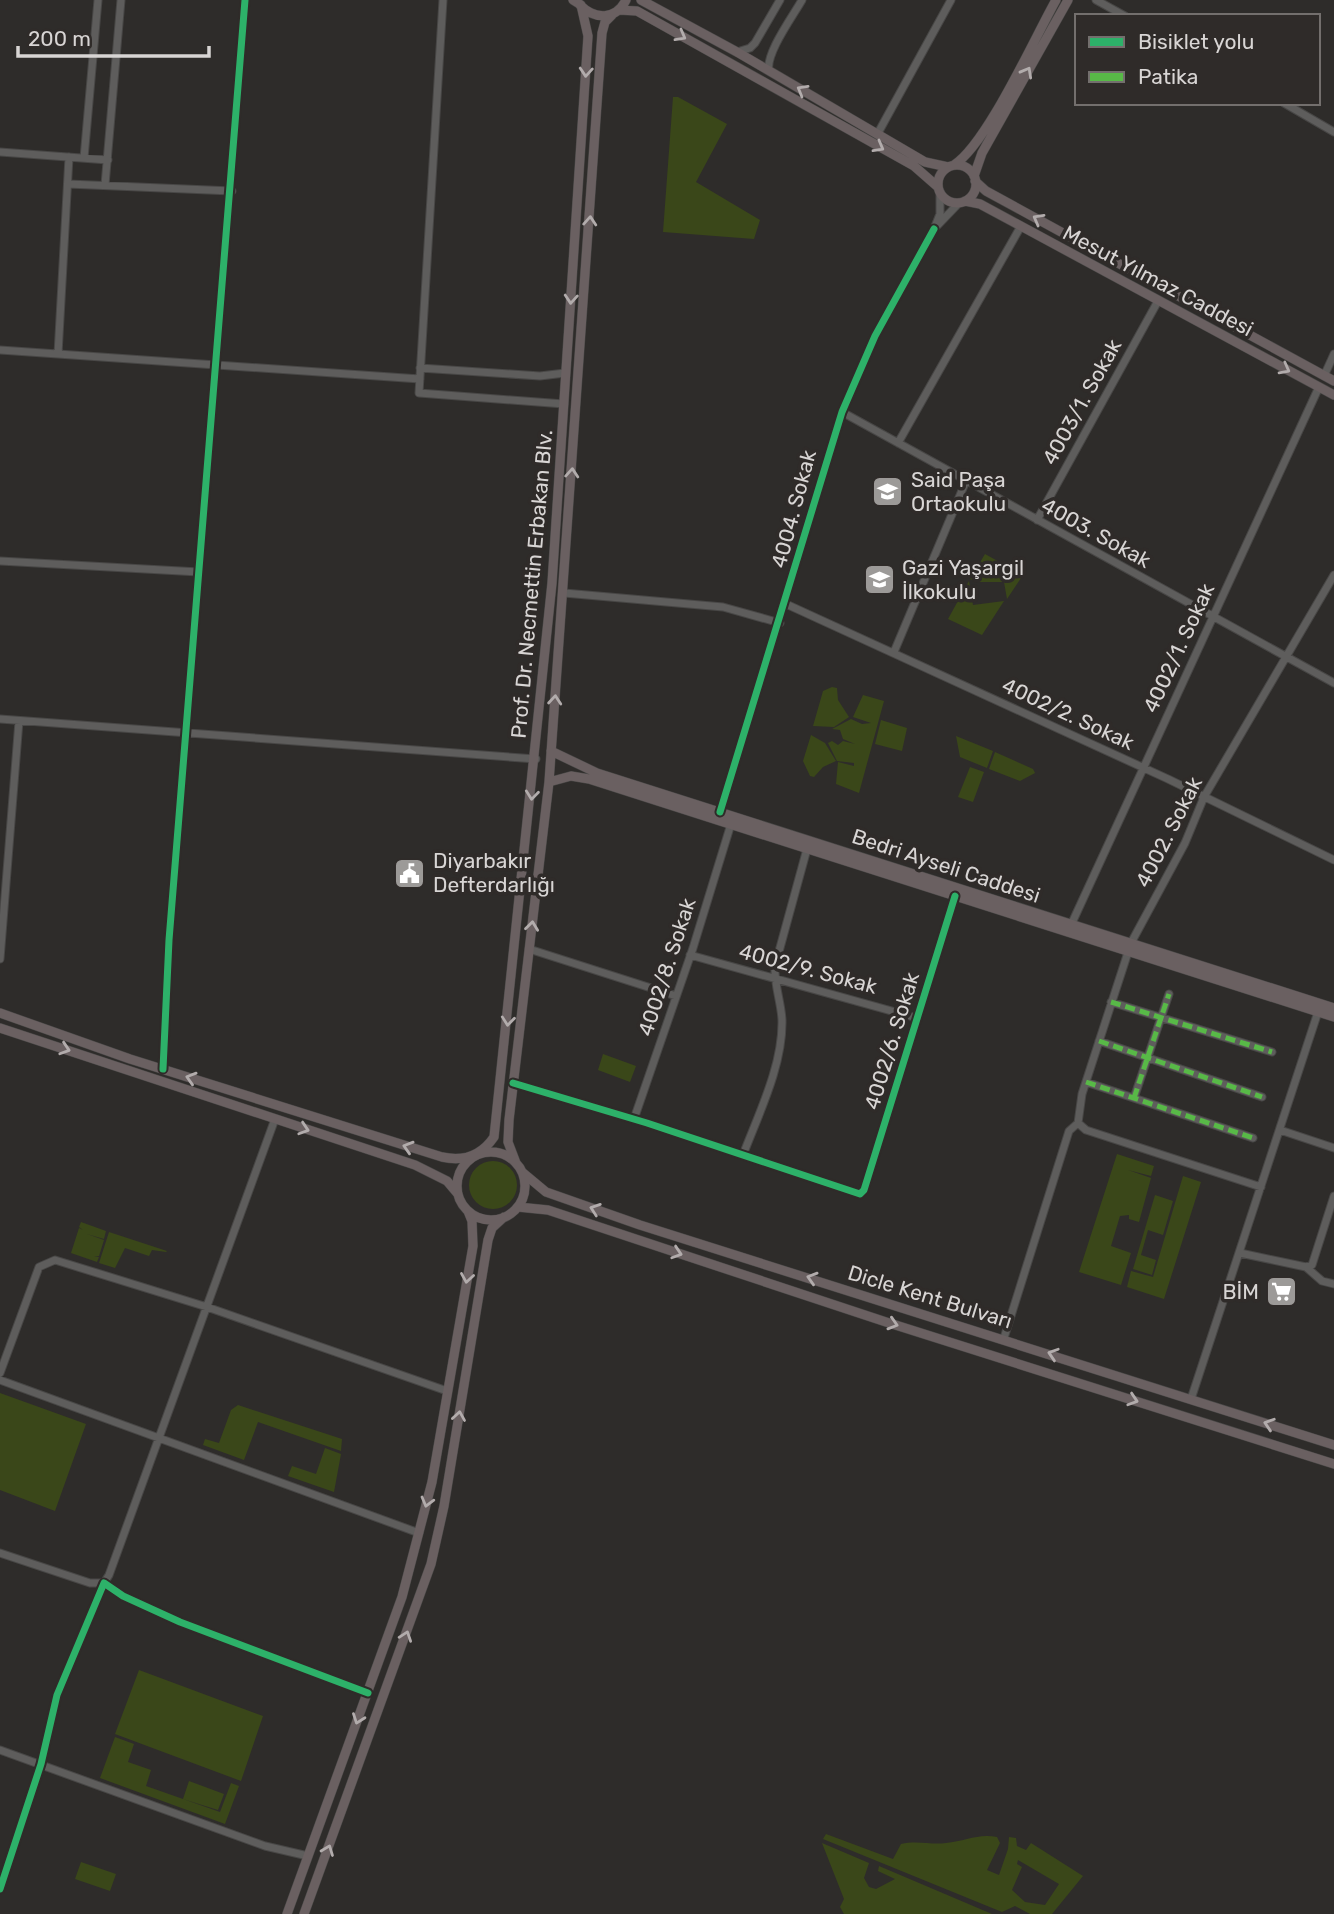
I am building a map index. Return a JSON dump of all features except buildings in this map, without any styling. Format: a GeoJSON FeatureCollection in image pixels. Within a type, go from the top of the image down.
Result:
{"type":"FeatureCollection","features":[{"type":"Feature","properties":{"kind":"main road","name":"Prof. Dr. Necmettin Erbakan Blv."},"geometry":{"type":"LineString","coordinates":[[516,1163],[509,1142],[513,1083],[549,782],[602,33],[605,22],[626,0]]}},
{"type":"Feature","properties":{"kind":"main road"},"geometry":{"type":"LineString","coordinates":[[641,0],[737,52],[925,162],[965,167],[975,179]]}},
{"type":"Feature","properties":{"kind":"main road"},"geometry":{"type":"LineString","coordinates":[[939,190],[940,175],[972,151],[986,129],[1056,0]]}},
{"type":"Feature","properties":{"kind":"main road"},"geometry":{"type":"LineString","coordinates":[[577,2],[595,15],[637,11],[914,166],[948,201],[962,202],[973,193],[982,153],[1068,0]]}},
{"type":"Feature","properties":{"kind":"main road","name":"Prof. Dr. Necmettin Erbakan Blv."},"geometry":{"type":"LineString","coordinates":[[474,1157],[488,1146],[497,1127],[552,583],[588,36],[577,2]]}},
{"type":"Feature","properties":{"kind":"main road","name":"Mesut Yılmaz Caddesi"},"geometry":{"type":"LineString","coordinates":[[975,179],[986,191],[1334,381]]}},
{"type":"Feature","properties":{"kind":"main road","name":"Mesut Yılmaz Caddesi"},"geometry":{"type":"LineString","coordinates":[[962,202],[980,204],[1334,395]]}},
{"type":"Feature","properties":{"kind":"main road","name":"Bedri Ayseli Caddesi"},"geometry":{"type":"LineString","coordinates":[[551,751],[597,773],[1071,925],[1334,1017]]}},
{"type":"Feature","properties":{"kind":"main road","name":"Bedri Ayseli Caddesi"},"geometry":{"type":"LineString","coordinates":[[549,782],[571,776],[589,779],[955,896],[1334,1008]]}},
{"type":"Feature","properties":{"kind":"main road"},"geometry":{"type":"LineString","coordinates":[[0,1013],[163,1069],[442,1157],[455,1160],[496,1153],[516,1163],[522,1172],[524,1190],[518,1207],[492,1228],[488,1240],[444,1506],[431,1564],[304,1914]]}},
{"type":"Feature","properties":{"kind":"main road"},"geometry":{"type":"LineString","coordinates":[[0,1028],[415,1164],[447,1181],[458,1194],[472,1222],[472,1246],[432,1482],[402,1597],[287,1914]]}},
{"type":"Feature","properties":{"kind":"main road"},"geometry":{"type":"LineString","coordinates":[[458,1194],[460,1173],[474,1157]]}},
{"type":"Feature","properties":{"kind":"main road","name":"Dicle Kent Bulvarı"},"geometry":{"type":"LineString","coordinates":[[522,1172],[546,1192],[1334,1445]]}},
{"type":"Feature","properties":{"kind":"main road","name":"Dicle Kent Bulvarı"},"geometry":{"type":"LineString","coordinates":[[518,1207],[548,1210],[886,1322],[1334,1464]]}},
{"type":"Feature","properties":{"kind":"main road"},"geometry":{"type":"LineString","coordinates":[[468,1211],[485,1219],[504,1217]]}},
{"type":"Feature","properties":{"kind":"street"},"geometry":{"type":"LineString","coordinates":[[84,158],[98,0]]}},
{"type":"Feature","properties":{"kind":"street"},"geometry":{"type":"LineString","coordinates":[[105,185],[121,0]]}},
{"type":"Feature","properties":{"kind":"street"},"geometry":{"type":"LineString","coordinates":[[163,1069],[186,735],[246,0]]}},
{"type":"Feature","properties":{"kind":"street"},"geometry":{"type":"LineString","coordinates":[[443,0],[419,393],[564,404]]}},
{"type":"Feature","properties":{"kind":"street"},"geometry":{"type":"LineString","coordinates":[[737,52],[750,48],[755,43],[780,0]]}},
{"type":"Feature","properties":{"kind":"street"},"geometry":{"type":"LineString","coordinates":[[769,71],[768,64],[773,51],[802,0]]}},
{"type":"Feature","properties":{"kind":"street"},"geometry":{"type":"LineString","coordinates":[[878,133],[951,0]]}},
{"type":"Feature","properties":{"kind":"street"},"geometry":{"type":"LineString","coordinates":[[1096,0],[1121,14]]}},
{"type":"Feature","properties":{"kind":"street"},"geometry":{"type":"LineString","coordinates":[[1287,105],[1334,132]]}},
{"type":"Feature","properties":{"kind":"street"},"geometry":{"type":"LineString","coordinates":[[0,152],[108,160]]}},
{"type":"Feature","properties":{"kind":"street"},"geometry":{"type":"LineString","coordinates":[[58,354],[69,157]]}},
{"type":"Feature","properties":{"kind":"street"},"geometry":{"type":"LineString","coordinates":[[68,184],[232,191]]}},
{"type":"Feature","properties":{"kind":"street"},"geometry":{"type":"LineString","coordinates":[[934,229],[940,214],[939,190]]}},
{"type":"Feature","properties":{"kind":"street"},"geometry":{"type":"LineString","coordinates":[[934,229],[962,202]]}},
{"type":"Feature","properties":{"kind":"street"},"geometry":{"type":"LineString","coordinates":[[898,443],[1021,226]]}},
{"type":"Feature","properties":{"kind":"street","name":"4004. Sokak"},"geometry":{"type":"LineString","coordinates":[[720,812],[786,604],[842,412],[870,346],[934,229]]}},
{"type":"Feature","properties":{"kind":"street","name":"4003/1. Sokak"},"geometry":{"type":"LineString","coordinates":[[1037,520],[1158,301]]}},
{"type":"Feature","properties":{"kind":"street"},"geometry":{"type":"LineString","coordinates":[[0,350],[420,379]]}},
{"type":"Feature","properties":{"kind":"street"},"geometry":{"type":"LineString","coordinates":[[1324,376],[1334,354]]}},
{"type":"Feature","properties":{"kind":"street"},"geometry":{"type":"LineString","coordinates":[[420,368],[540,376],[565,373]]}},
{"type":"Feature","properties":{"kind":"street","name":"4002/1. Sokak"},"geometry":{"type":"LineString","coordinates":[[1071,925],[1318,387]]}},
{"type":"Feature","properties":{"kind":"street","name":"4003. Sokak"},"geometry":{"type":"LineString","coordinates":[[842,412],[1334,684]]}},
{"type":"Feature","properties":{"kind":"street"},"geometry":{"type":"LineString","coordinates":[[894,652],[966,481]]}},
{"type":"Feature","properties":{"kind":"street"},"geometry":{"type":"LineString","coordinates":[[0,561],[199,572]]}},
{"type":"Feature","properties":{"kind":"street","name":"4002. Sokak"},"geometry":{"type":"LineString","coordinates":[[1004,1338],[1069,1131],[1078,1123],[1078,1109],[1129,947],[1185,843],[1204,797],[1334,575]]}},
{"type":"Feature","properties":{"kind":"street"},"geometry":{"type":"LineString","coordinates":[[564,593],[723,607],[780,623]]}},
{"type":"Feature","properties":{"kind":"street","name":"4002/2. Sokak"},"geometry":{"type":"LineString","coordinates":[[786,604],[1142,767],[1334,860]]}},
{"type":"Feature","properties":{"kind":"street"},"geometry":{"type":"LineString","coordinates":[[0,719],[186,735],[536,759]]}},
{"type":"Feature","properties":{"kind":"street"},"geometry":{"type":"LineString","coordinates":[[0,959],[19,721]]}},
{"type":"Feature","properties":{"kind":"street","name":"4002/8. Sokak"},"geometry":{"type":"LineString","coordinates":[[634,1119],[691,955],[731,824]]}},
{"type":"Feature","properties":{"kind":"street"},"geometry":{"type":"LineString","coordinates":[[513,1083],[743,1155],[772,1077],[781,1040],[782,1018],[774,978],[807,849]]}},
{"type":"Feature","properties":{"kind":"street","name":"4002/6. Sokak"},"geometry":{"type":"LineString","coordinates":[[743,1155],[860,1194],[864,1189],[955,896]]}},
{"type":"Feature","properties":{"kind":"street"},"geometry":{"type":"LineString","coordinates":[[529,949],[676,996]]}},
{"type":"Feature","properties":{"kind":"street","name":"4002/9. Sokak"},"geometry":{"type":"LineString","coordinates":[[691,955],[917,1018]]}},
{"type":"Feature","properties":{"kind":"street"},"geometry":{"type":"LineString","coordinates":[[1134,1098],[1169,994]]}},
{"type":"Feature","properties":{"kind":"street"},"geometry":{"type":"LineString","coordinates":[[1111,1002],[1272,1052]]}},
{"type":"Feature","properties":{"kind":"street"},"geometry":{"type":"LineString","coordinates":[[1192,1399],[1318,1012]]}},
{"type":"Feature","properties":{"kind":"street"},"geometry":{"type":"LineString","coordinates":[[1099,1041],[1262,1097]]}},
{"type":"Feature","properties":{"kind":"street"},"geometry":{"type":"LineString","coordinates":[[1086,1082],[1253,1139]]}},
{"type":"Feature","properties":{"kind":"street"},"geometry":{"type":"LineString","coordinates":[[0,1889],[41,1764],[57,1695],[118,1553],[275,1119]]}},
{"type":"Feature","properties":{"kind":"street"},"geometry":{"type":"LineString","coordinates":[[1078,1123],[1086,1130],[1261,1187]]}},
{"type":"Feature","properties":{"kind":"street"},"geometry":{"type":"LineString","coordinates":[[1280,1130],[1334,1148]]}},
{"type":"Feature","properties":{"kind":"street"},"geometry":{"type":"LineString","coordinates":[[1306,1267],[1312,1265],[1334,1196]]}},
{"type":"Feature","properties":{"kind":"street"},"geometry":{"type":"LineString","coordinates":[[1240,1253],[1306,1267],[1322,1280],[1334,1284]]}},
{"type":"Feature","properties":{"kind":"street"},"geometry":{"type":"LineString","coordinates":[[0,1373],[38,1267],[48,1261],[70,1264],[207,1307],[447,1391]]}},
{"type":"Feature","properties":{"kind":"street"},"geometry":{"type":"LineString","coordinates":[[0,1380],[419,1533]]}},
{"type":"Feature","properties":{"kind":"street"},"geometry":{"type":"LineString","coordinates":[[0,1553],[62,1575],[98,1584],[104,1583],[123,1596],[180,1622],[368,1693]]}},
{"type":"Feature","properties":{"kind":"street"},"geometry":{"type":"LineString","coordinates":[[0,1750],[265,1846],[308,1856]]}},
{"type":"Feature","properties":{"kind":"green space"},"geometry":{"type":"Polygon","coordinates":[[[673,97],[678,97],[727,124],[696,182],[760,220],[754,239],[663,232],[673,97]]]}},
{"type":"Feature","properties":{"kind":"green space"},"geometry":{"type":"Polygon","coordinates":[[[985,554],[1023,575],[1007,599],[1004,582],[977,582],[970,579],[985,554]]]}},
{"type":"Feature","properties":{"kind":"green space"},"geometry":{"type":"Polygon","coordinates":[[[969,581],[973,605],[1004,601],[982,635],[948,619],[969,581]]]}},
{"type":"Feature","properties":{"kind":"green space"},"geometry":{"type":"Polygon","coordinates":[[[837,688],[838,700],[849,717],[834,727],[813,726],[823,691],[837,688]]]}},
{"type":"Feature","properties":{"kind":"green space"},"geometry":{"type":"Polygon","coordinates":[[[863,695],[884,701],[859,793],[836,784],[838,762],[854,766],[854,763],[837,761],[828,743],[832,741],[838,745],[843,741],[855,744],[843,739],[840,730],[832,729],[851,719],[862,724],[871,723],[853,717],[863,695]]]}},
{"type":"Feature","properties":{"kind":"green space"},"geometry":{"type":"Polygon","coordinates":[[[881,720],[907,728],[902,751],[875,744],[881,720]]]}},
{"type":"Feature","properties":{"kind":"green space"},"geometry":{"type":"Polygon","coordinates":[[[811,735],[825,743],[836,761],[823,767],[814,777],[810,776],[803,761],[811,735]]]}},
{"type":"Feature","properties":{"kind":"green space"},"geometry":{"type":"Polygon","coordinates":[[[956,736],[993,751],[987,768],[960,757],[956,736]]]}},
{"type":"Feature","properties":{"kind":"green space"},"geometry":{"type":"Polygon","coordinates":[[[995,752],[1033,769],[1035,773],[1020,781],[989,769],[995,752]]]}},
{"type":"Feature","properties":{"kind":"green space"},"geometry":{"type":"Polygon","coordinates":[[[970,767],[984,772],[973,802],[958,797],[970,767]]]}},
{"type":"Feature","properties":{"kind":"green space"},"geometry":{"type":"Polygon","coordinates":[[[603,1054],[636,1066],[630,1082],[598,1070],[603,1054]]]}},
{"type":"Feature","properties":{"kind":"green space"},"geometry":{"type":"Polygon","coordinates":[[[1117,1154],[1154,1166],[1151,1176],[1128,1170],[1151,1178],[1139,1222],[1129,1219],[1129,1215],[1120,1216],[1111,1246],[1131,1253],[1121,1285],[1079,1272],[1117,1154]]]}},
{"type":"Feature","properties":{"kind":"green space"},"geometry":{"type":"Polygon","coordinates":[[[493,1161],[510,1168],[517,1185],[510,1202],[493,1209],[476,1202],[469,1185],[476,1168],[493,1161]]]}},
{"type":"Feature","properties":{"kind":"green space"},"geometry":{"type":"Polygon","coordinates":[[[1183,1176],[1201,1182],[1164,1299],[1127,1287],[1131,1271],[1153,1277],[1183,1176]]]}},
{"type":"Feature","properties":{"kind":"green space"},"geometry":{"type":"Polygon","coordinates":[[[1155,1195],[1173,1201],[1163,1235],[1148,1230],[1141,1255],[1156,1260],[1152,1275],[1133,1269],[1155,1195]]]}},
{"type":"Feature","properties":{"kind":"green space"},"geometry":{"type":"Polygon","coordinates":[[[81,1222],[106,1231],[104,1239],[87,1234],[104,1240],[99,1256],[94,1256],[99,1257],[97,1262],[71,1253],[79,1228],[83,1230],[79,1227],[81,1222]]]}},
{"type":"Feature","properties":{"kind":"green space"},"geometry":{"type":"Polygon","coordinates":[[[109,1232],[167,1251],[152,1250],[149,1256],[125,1248],[115,1268],[99,1263],[109,1232]]]}},
{"type":"Feature","properties":{"kind":"green space"},"geometry":{"type":"Polygon","coordinates":[[[0,1393],[86,1424],[55,1511],[0,1490],[0,1393]]]}},
{"type":"Feature","properties":{"kind":"green space"},"geometry":{"type":"Polygon","coordinates":[[[238,1405],[342,1439],[341,1451],[258,1422],[244,1460],[203,1445],[205,1439],[219,1443],[231,1410],[238,1405]]]}},
{"type":"Feature","properties":{"kind":"green space"},"geometry":{"type":"Polygon","coordinates":[[[325,1448],[341,1454],[334,1492],[288,1476],[292,1466],[316,1474],[325,1448]]]}},
{"type":"Feature","properties":{"kind":"green space"},"geometry":{"type":"Polygon","coordinates":[[[139,1670],[263,1716],[241,1781],[115,1734],[139,1670]]]}},
{"type":"Feature","properties":{"kind":"green space"},"geometry":{"type":"Polygon","coordinates":[[[115,1737],[134,1744],[128,1762],[151,1770],[146,1786],[220,1812],[231,1783],[239,1786],[225,1824],[100,1778],[115,1737]]]}},
{"type":"Feature","properties":{"kind":"green space"},"geometry":{"type":"Polygon","coordinates":[[[189,1781],[224,1794],[218,1810],[183,1799],[189,1781]]]}},
{"type":"Feature","properties":{"kind":"green space"},"geometry":{"type":"Polygon","coordinates":[[[826,1834],[893,1859],[901,1844],[997,1837],[1000,1843],[987,1870],[999,1875],[1009,1837],[1016,1838],[1017,1846],[1026,1850],[1031,1843],[1083,1876],[1052,1914],[1030,1914],[1015,1906],[1002,1912],[823,1839],[826,1834]],[[1018,1860],[1017,1864],[1022,1867],[1012,1890],[1025,1902],[1045,1905],[1059,1884],[1018,1860]]]}},
{"type":"Feature","properties":{"kind":"green space"},"geometry":{"type":"Polygon","coordinates":[[[822,1843],[869,1863],[864,1878],[869,1887],[876,1889],[895,1879],[878,1871],[879,1866],[992,1914],[844,1914],[840,1907],[844,1899],[822,1843]]]}},
{"type":"Feature","properties":{"kind":"green space"},"geometry":{"type":"Polygon","coordinates":[[[81,1862],[116,1874],[110,1891],[75,1879],[81,1862]]]}},
{"type":"Feature","properties":{"kind":"marked path"},"geometry":{"type":"LineString","coordinates":[[1134,1098],[1169,994]]}},
{"type":"Feature","properties":{"kind":"marked path"},"geometry":{"type":"LineString","coordinates":[[1111,1002],[1272,1052]]}},
{"type":"Feature","properties":{"kind":"marked path"},"geometry":{"type":"LineString","coordinates":[[1099,1041],[1262,1097]]}},
{"type":"Feature","properties":{"kind":"marked path"},"geometry":{"type":"LineString","coordinates":[[1086,1082],[1253,1138]]}},
{"type":"Feature","properties":{"kind":"cycle path"},"geometry":{"type":"LineString","coordinates":[[163,1069],[169,940],[245,0]]}},
{"type":"Feature","properties":{"kind":"cycle path"},"geometry":{"type":"LineString","coordinates":[[720,812],[842,412],[875,336],[934,229]]}},
{"type":"Feature","properties":{"kind":"cycle path"},"geometry":{"type":"LineString","coordinates":[[513,1083],[647,1123],[860,1194],[864,1190],[955,896]]}},
{"type":"Feature","properties":{"kind":"cycle path"},"geometry":{"type":"LineString","coordinates":[[0,1889],[41,1764],[57,1695],[104,1583],[123,1596],[180,1622],[368,1693]]}},
{"type":"Feature","properties":{"kind":"place","name":"Said Paşa Ortaokulu"},"geometry":{"type":"Point","coordinates":[888,492]}},
{"type":"Feature","properties":{"kind":"place","name":"Gazi Yaşargil İlkokulu"},"geometry":{"type":"Point","coordinates":[879,580]}},
{"type":"Feature","properties":{"kind":"place","name":"Diyarbakır Defterdarlığı"},"geometry":{"type":"Point","coordinates":[410,873]}},
{"type":"Feature","properties":{"kind":"place","name":"BİM"},"geometry":{"type":"Point","coordinates":[1282,1292]}}]}
